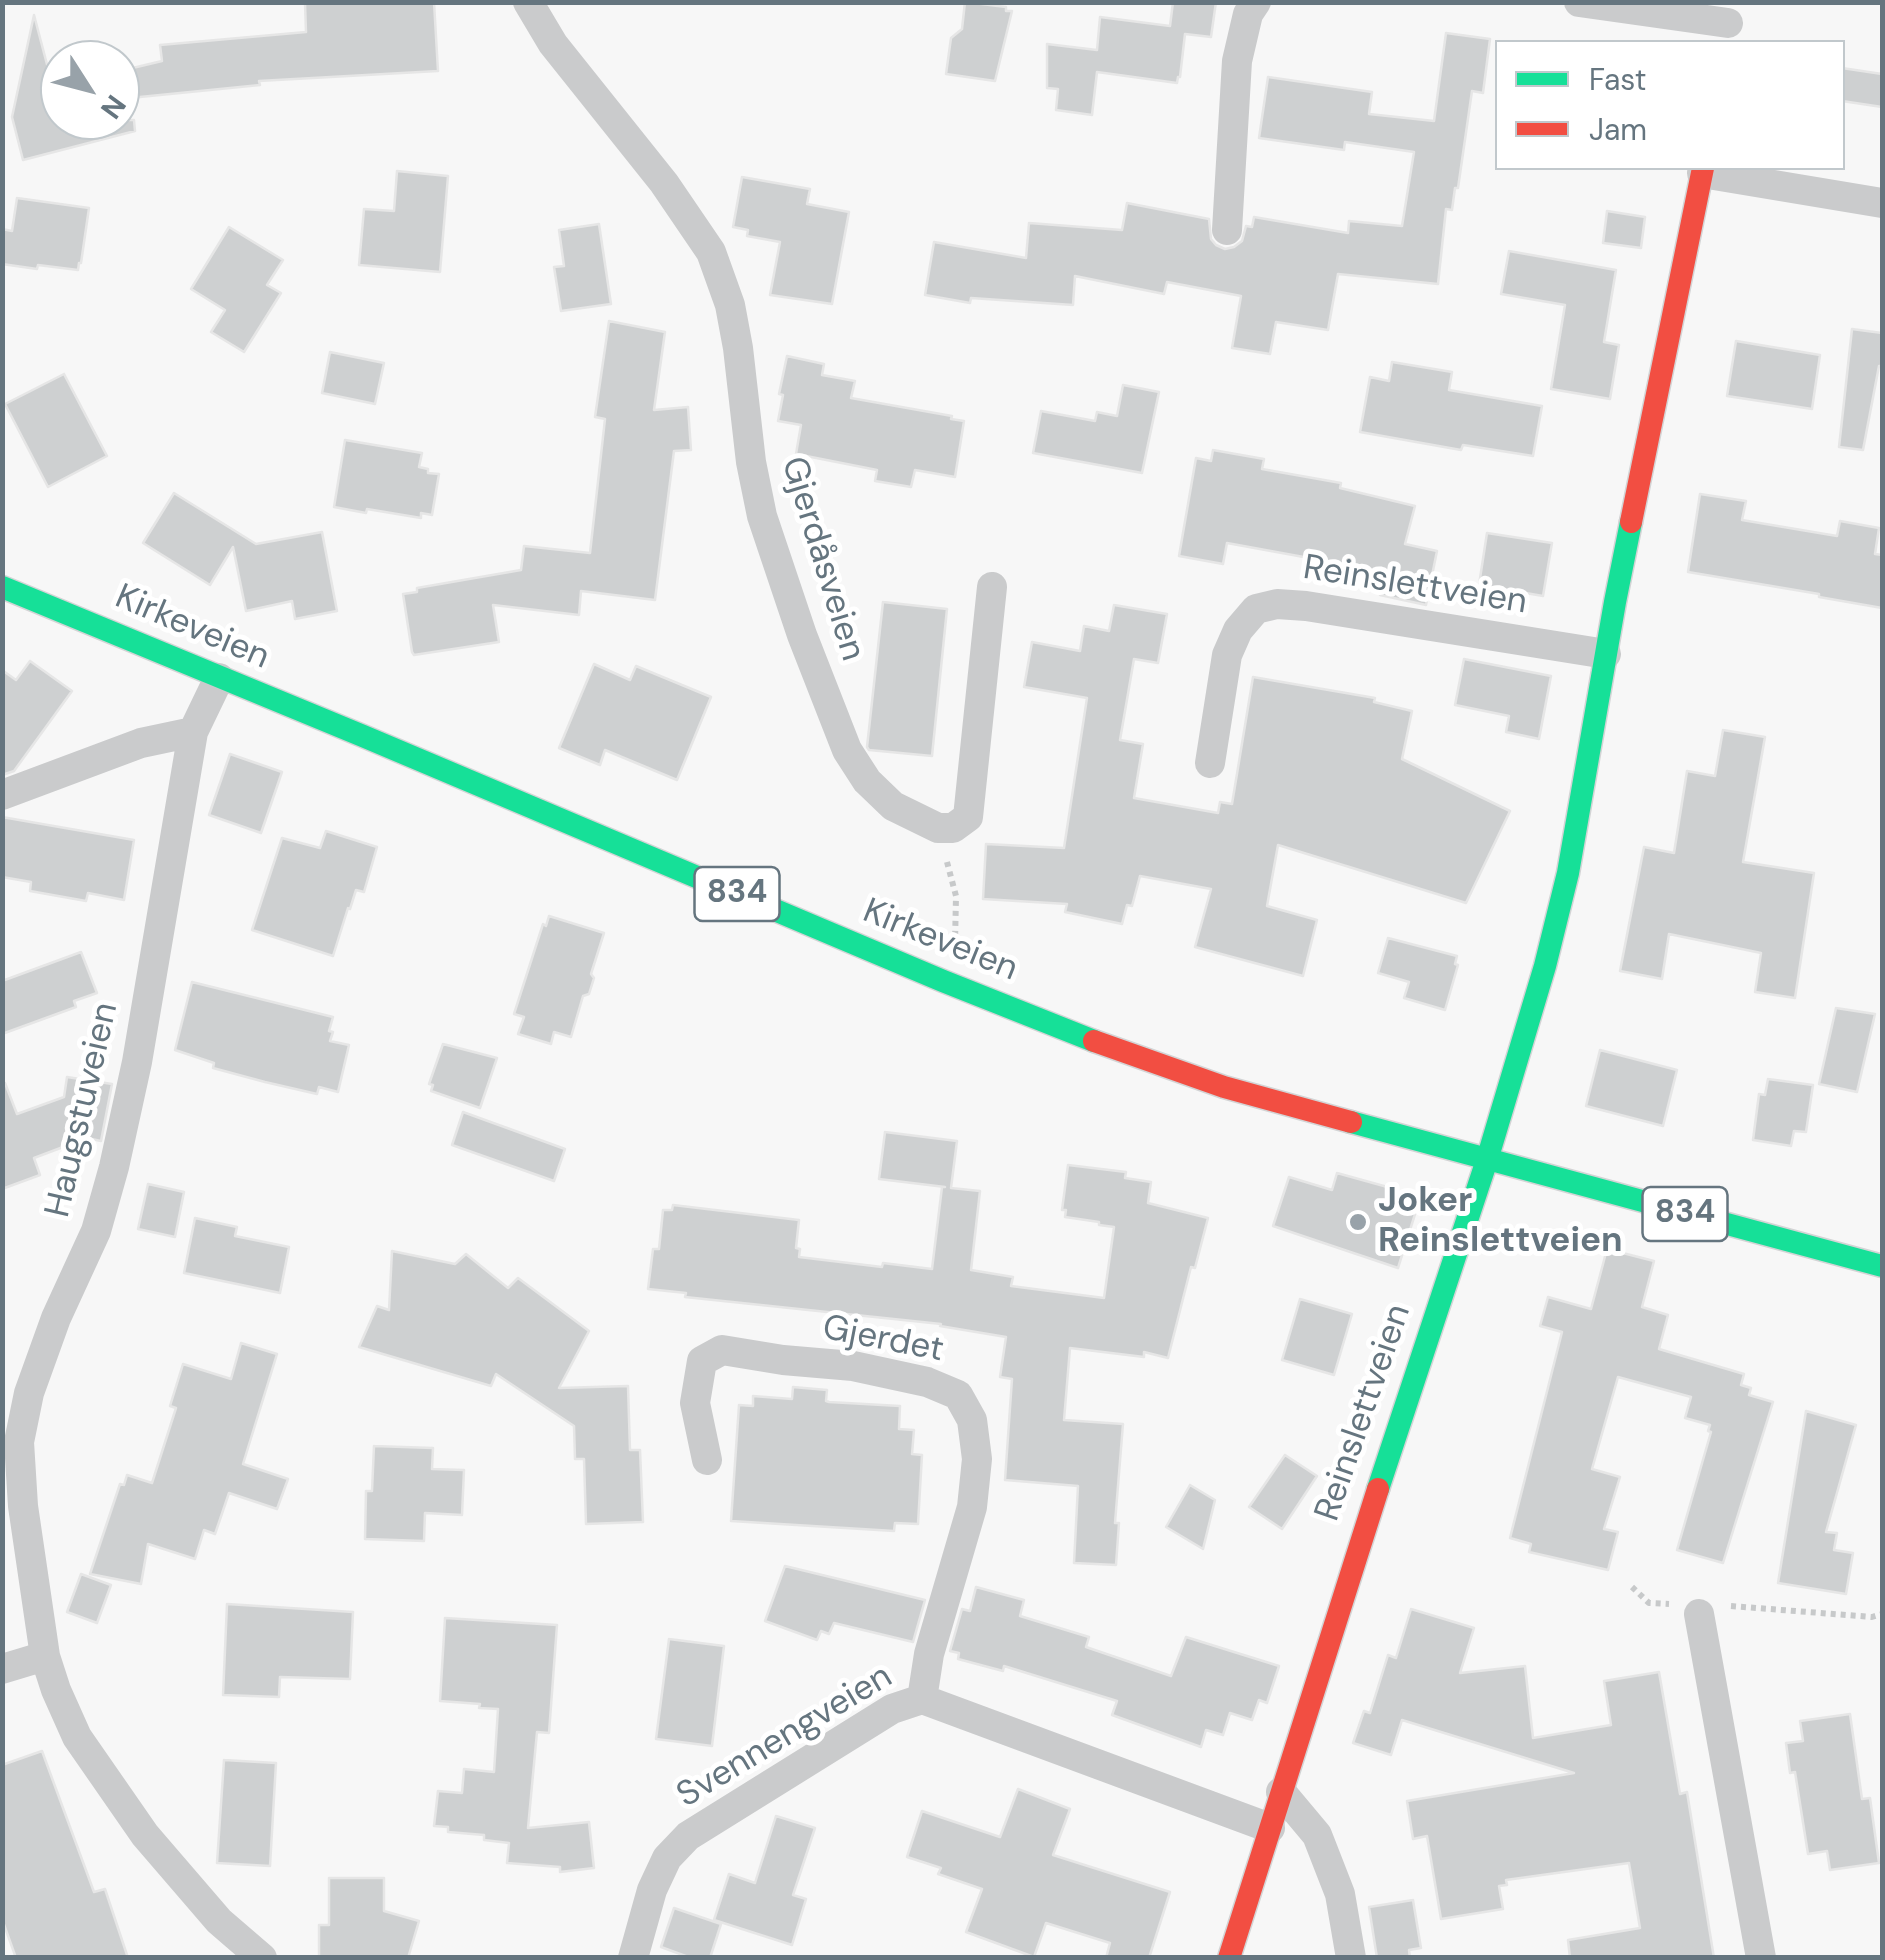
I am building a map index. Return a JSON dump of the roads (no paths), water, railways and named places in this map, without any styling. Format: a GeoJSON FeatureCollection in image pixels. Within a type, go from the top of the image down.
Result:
{"type":"FeatureCollection","features":[{"type":"Feature","properties":{"kind":"main road","name":"Reinslettveien"},"geometry":{"type":"LineString","coordinates":[[1228,1958],[1487,1160],[1546,966],[1568,874],[1614,602],[1702,170]]}},
{"type":"Feature","properties":{"kind":"main road","name":"Kirkeveien"},"geometry":{"type":"LineString","coordinates":[[2,587],[942,981],[1134,1057],[1224,1087],[1882,1266]]}},
{"type":"Feature","properties":{"kind":"street","name":"Gjerdåsveien"},"geometry":{"type":"LineString","coordinates":[[528,2],[553,44],[664,183],[711,252],[730,305],[750,462],[762,516],[846,750],[892,806],[938,828],[953,828],[968,817],[992,587]]}},
{"type":"Feature","properties":{"kind":"street"},"geometry":{"type":"LineString","coordinates":[[1226,230],[1238,61],[1248,14],[1256,2]]}},
{"type":"Feature","properties":{"kind":"street"},"geometry":{"type":"LineString","coordinates":[[1579,2],[1728,23]]}},
{"type":"Feature","properties":{"kind":"street"},"geometry":{"type":"LineString","coordinates":[[1702,170],[1882,203]]}},
{"type":"Feature","properties":{"kind":"street","name":"Reinslettveien"},"geometry":{"type":"LineString","coordinates":[[1210,764],[1227,655],[1238,630],[1256,609],[1277,604],[1306,606],[1606,654]]}},
{"type":"Feature","properties":{"kind":"street","name":"Haugstuveien"},"geometry":{"type":"LineString","coordinates":[[218,678],[193,732],[137,1062],[114,1167],[96,1231],[56,1318],[28,1393],[19,1442],[22,1506],[45,1656],[77,1737],[145,1835],[219,1922],[262,1958]]}},
{"type":"Feature","properties":{"kind":"street"},"geometry":{"type":"LineString","coordinates":[[2,795],[141,743],[193,732]]}},
{"type":"Feature","properties":{"kind":"street","name":"Gjerdet"},"geometry":{"type":"LineString","coordinates":[[707,1460],[695,1403],[702,1360],[722,1350],[853,1366],[927,1382],[958,1395],[972,1420],[977,1459],[972,1507],[929,1654],[922,1699]]}},
{"type":"Feature","properties":{"kind":"street"},"geometry":{"type":"LineString","coordinates":[[1700,1608],[1761,1958]]}},
{"type":"Feature","properties":{"kind":"street"},"geometry":{"type":"LineString","coordinates":[[2,1669],[45,1656]]}},
{"type":"Feature","properties":{"kind":"street","name":"Svennengveien"},"geometry":{"type":"LineString","coordinates":[[633,1958],[652,1890],[668,1858],[688,1836],[892,1708],[922,1699],[1270,1828]]}},
{"type":"Feature","properties":{"kind":"street"},"geometry":{"type":"LineString","coordinates":[[1281,1792],[1317,1835],[1340,1894],[1350,1958]]}},
{"type":"Feature","properties":{"kind":"place","name":"Joker Reinslettveien"},"geometry":{"type":"Point","coordinates":[1358,1222]}}]}
